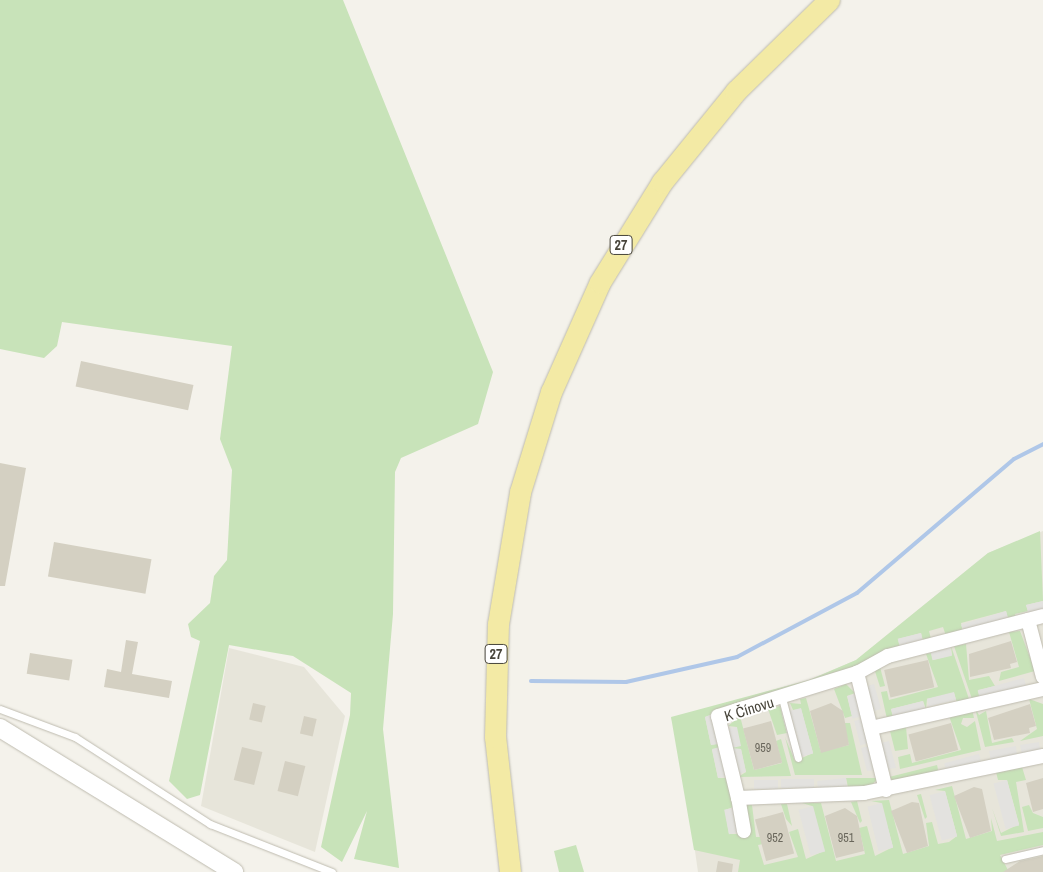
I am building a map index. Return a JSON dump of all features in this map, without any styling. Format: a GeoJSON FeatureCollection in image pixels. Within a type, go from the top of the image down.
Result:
{"type":"FeatureCollection","features":[{"type":"Feature","properties":{"kind":"main road","name":"27"},"geometry":{"type":"LineString","coordinates":[[510,872],[494,737],[498,624],[520,492],[551,392],[600,282],[662,182],[736,91],[829,0]]}},
{"type":"Feature","properties":{"kind":"street","name":"K Čínovu"},"geometry":{"type":"LineString","coordinates":[[744,831],[718,716],[857,674],[888,656],[1043,616]]}},
{"type":"Feature","properties":{"kind":"street"},"geometry":{"type":"LineString","coordinates":[[1028,620],[1043,677]]}},
{"type":"Feature","properties":{"kind":"street"},"geometry":{"type":"LineString","coordinates":[[857,674],[886,790]]}},
{"type":"Feature","properties":{"kind":"street"},"geometry":{"type":"LineString","coordinates":[[871,728],[1043,689]]}},
{"type":"Feature","properties":{"kind":"street"},"geometry":{"type":"LineString","coordinates":[[0,728],[234,872]]}},
{"type":"Feature","properties":{"kind":"street"},"geometry":{"type":"LineString","coordinates":[[738,798],[886,790],[1043,756]]}},
{"type":"Feature","properties":{"kind":"lane"},"geometry":{"type":"LineString","coordinates":[[782,698],[798,758]]}},
{"type":"Feature","properties":{"kind":"lane"},"geometry":{"type":"LineString","coordinates":[[0,709],[75,737],[210,824],[332,872]]}},
{"type":"Feature","properties":{"kind":"lane"},"geometry":{"type":"LineString","coordinates":[[1005,859],[1043,850]]}},
{"type":"Feature","properties":{"kind":"shaded area"},"geometry":{"type":"Polygon","coordinates":[[[1043,531],[1043,872],[698,872],[679,739],[671,718],[809,680],[856,660],[988,553],[1043,531]]]}},
{"type":"Feature","properties":{"kind":"shaded area"},"geometry":{"type":"Polygon","coordinates":[[[1043,601],[1043,616],[1030,619],[1026,605],[1043,601]]]}},
{"type":"Feature","properties":{"kind":"shaded area"},"geometry":{"type":"Polygon","coordinates":[[[1006,611],[1010,624],[965,638],[961,625],[1006,611]]]}},
{"type":"Feature","properties":{"kind":"shaded area"},"geometry":{"type":"Polygon","coordinates":[[[921,633],[923,641],[900,647],[898,639],[921,633]]]}},
{"type":"Feature","properties":{"kind":"shaded area"},"geometry":{"type":"Polygon","coordinates":[[[950,647],[952,656],[933,660],[931,651],[950,647]]]}},
{"type":"Feature","properties":{"kind":"shaded area"},"geometry":{"type":"Polygon","coordinates":[[[229,648],[304,667],[345,716],[315,852],[201,806],[229,648]]]}},
{"type":"Feature","properties":{"kind":"shaded area"},"geometry":{"type":"Polygon","coordinates":[[[1024,678],[1028,693],[982,706],[978,690],[1024,678]]]}},
{"type":"Feature","properties":{"kind":"shaded area"},"geometry":{"type":"Polygon","coordinates":[[[874,684],[881,709],[874,711],[867,686],[874,684]]]}},
{"type":"Feature","properties":{"kind":"shaded area"},"geometry":{"type":"Polygon","coordinates":[[[954,692],[956,700],[929,707],[927,699],[954,692]]]}},
{"type":"Feature","properties":{"kind":"shaded area"},"geometry":{"type":"Polygon","coordinates":[[[856,694],[861,716],[852,718],[847,696],[856,694]]]}},
{"type":"Feature","properties":{"kind":"shaded area"},"geometry":{"type":"Polygon","coordinates":[[[923,701],[925,709],[893,717],[891,709],[923,701]]]}},
{"type":"Feature","properties":{"kind":"shaded area"},"geometry":{"type":"Polygon","coordinates":[[[801,708],[813,753],[794,759],[782,713],[801,708]]]}},
{"type":"Feature","properties":{"kind":"shaded area"},"geometry":{"type":"Polygon","coordinates":[[[724,709],[728,728],[737,727],[741,746],[732,748],[741,749],[746,772],[718,778],[712,749],[720,747],[719,744],[711,745],[705,717],[724,709]]]}},
{"type":"Feature","properties":{"kind":"shaded area"},"geometry":{"type":"Polygon","coordinates":[[[862,719],[868,743],[860,745],[854,721],[862,719]]]}},
{"type":"Feature","properties":{"kind":"shaded area"},"geometry":{"type":"Polygon","coordinates":[[[889,741],[896,768],[867,771],[861,748],[889,741]]]}},
{"type":"Feature","properties":{"kind":"shaded area"},"geometry":{"type":"Polygon","coordinates":[[[1039,742],[1041,757],[992,767],[989,751],[1016,746],[1017,756],[1022,755],[1020,745],[1039,742]]]}},
{"type":"Feature","properties":{"kind":"shaded area"},"geometry":{"type":"Polygon","coordinates":[[[979,754],[983,769],[948,779],[944,763],[979,754]]]}},
{"type":"Feature","properties":{"kind":"shaded area"},"geometry":{"type":"Polygon","coordinates":[[[846,778],[847,787],[818,790],[817,781],[846,778]]]}},
{"type":"Feature","properties":{"kind":"shaded area"},"geometry":{"type":"Polygon","coordinates":[[[781,779],[814,779],[814,788],[781,788],[781,779]]]}},
{"type":"Feature","properties":{"kind":"shaded area"},"geometry":{"type":"Polygon","coordinates":[[[754,780],[778,780],[778,789],[754,789],[754,780]]]}},
{"type":"Feature","properties":{"kind":"shaded area"},"geometry":{"type":"Polygon","coordinates":[[[1007,780],[1019,825],[1006,829],[993,784],[1007,780]]]}},
{"type":"Feature","properties":{"kind":"shaded area"},"geometry":{"type":"Polygon","coordinates":[[[945,791],[957,836],[942,841],[930,795],[945,791]]]}},
{"type":"Feature","properties":{"kind":"shaded area"},"geometry":{"type":"Polygon","coordinates":[[[882,803],[893,848],[879,851],[867,807],[882,803]]]}},
{"type":"Feature","properties":{"kind":"shaded area"},"geometry":{"type":"Polygon","coordinates":[[[813,806],[825,851],[811,855],[799,810],[813,806]]]}},
{"type":"Feature","properties":{"kind":"shaded area"},"geometry":{"type":"Polygon","coordinates":[[[733,808],[738,833],[729,834],[724,810],[733,808]]]}},
{"type":"Feature","properties":{"kind":"green space"},"geometry":{"type":"Polygon","coordinates":[[[0,0],[343,0],[493,372],[478,424],[401,458],[395,472],[393,614],[383,729],[399,868],[354,859],[367,811],[342,862],[321,847],[350,715],[351,693],[293,656],[229,645],[200,795],[187,799],[169,781],[200,641],[191,637],[188,624],[210,603],[214,576],[227,560],[232,470],[220,439],[232,346],[62,322],[57,346],[44,358],[0,349],[0,0]]]}},
{"type":"Feature","properties":{"kind":"green space"},"geometry":{"type":"Polygon","coordinates":[[[1040,531],[1043,601],[1026,605],[1028,611],[1015,614],[1016,618],[1008,619],[1006,611],[961,623],[963,631],[946,636],[943,627],[929,631],[931,639],[923,642],[921,633],[898,639],[900,647],[868,662],[705,717],[711,745],[720,743],[721,747],[712,750],[718,778],[727,778],[733,807],[725,810],[729,834],[738,834],[745,805],[752,805],[756,837],[761,837],[763,844],[758,845],[764,865],[798,857],[789,832],[798,829],[806,859],[824,851],[812,806],[802,803],[821,803],[836,861],[865,854],[859,828],[867,826],[875,856],[893,847],[881,803],[871,801],[889,800],[903,854],[929,846],[926,823],[932,822],[938,844],[949,842],[957,836],[945,791],[935,790],[952,786],[966,839],[992,831],[991,818],[997,841],[1043,832],[1043,845],[1000,855],[1009,872],[738,872],[740,860],[694,850],[671,717],[809,680],[856,660],[988,553],[1040,531]]]}},
{"type":"Feature","properties":{"kind":"green space"},"geometry":{"type":"Polygon","coordinates":[[[1020,631],[1035,671],[999,681],[1001,672],[1019,667],[1009,632],[1020,631]]]}},
{"type":"Feature","properties":{"kind":"green space"},"geometry":{"type":"Polygon","coordinates":[[[966,644],[969,680],[989,676],[995,686],[978,690],[980,698],[973,702],[954,646],[966,644]]]}},
{"type":"Feature","properties":{"kind":"green space"},"geometry":{"type":"Polygon","coordinates":[[[951,646],[970,702],[957,703],[954,693],[927,699],[926,709],[923,701],[891,709],[893,717],[887,719],[881,692],[887,691],[889,700],[938,687],[926,654],[931,653],[933,660],[952,655],[951,646]]]}},
{"type":"Feature","properties":{"kind":"green space"},"geometry":{"type":"Polygon","coordinates":[[[880,667],[885,686],[880,687],[874,668],[880,667]]]}},
{"type":"Feature","properties":{"kind":"green space"},"geometry":{"type":"Polygon","coordinates":[[[846,684],[855,693],[847,696],[852,716],[845,718],[834,689],[846,684]]]}},
{"type":"Feature","properties":{"kind":"green space"},"geometry":{"type":"Polygon","coordinates":[[[806,698],[821,752],[849,745],[843,723],[850,723],[862,775],[795,775],[785,737],[795,761],[813,753],[801,709],[793,710],[790,703],[801,704],[800,699],[806,698]]]}},
{"type":"Feature","properties":{"kind":"green space"},"geometry":{"type":"Polygon","coordinates":[[[1029,699],[1043,704],[1043,736],[1020,741],[1037,729],[1029,699]]]}},
{"type":"Feature","properties":{"kind":"green space"},"geometry":{"type":"Polygon","coordinates":[[[780,706],[787,733],[777,735],[768,709],[780,706]]]}},
{"type":"Feature","properties":{"kind":"green space"},"geometry":{"type":"Polygon","coordinates":[[[975,708],[979,715],[986,711],[992,743],[1012,738],[1014,742],[985,747],[975,708]]]}},
{"type":"Feature","properties":{"kind":"green space"},"geometry":{"type":"Polygon","coordinates":[[[972,709],[974,718],[963,718],[961,724],[967,727],[975,721],[981,750],[900,769],[898,757],[910,754],[912,763],[961,750],[949,716],[972,709]]]}},
{"type":"Feature","properties":{"kind":"green space"},"geometry":{"type":"Polygon","coordinates":[[[740,716],[754,770],[782,763],[776,741],[781,739],[791,776],[738,777],[746,772],[741,749],[732,751],[737,727],[728,726],[740,716]]]}},
{"type":"Feature","properties":{"kind":"green space"},"geometry":{"type":"Polygon","coordinates":[[[889,727],[906,727],[908,749],[895,751],[889,727]]]}},
{"type":"Feature","properties":{"kind":"green space"},"geometry":{"type":"Polygon","coordinates":[[[937,765],[939,774],[894,782],[889,777],[937,765]]]}},
{"type":"Feature","properties":{"kind":"green space"},"geometry":{"type":"Polygon","coordinates":[[[1022,767],[1026,780],[1016,782],[1024,832],[1001,836],[992,808],[1001,833],[1019,824],[1007,780],[998,780],[996,772],[1022,767]]]}},
{"type":"Feature","properties":{"kind":"green space"},"geometry":{"type":"Polygon","coordinates":[[[846,778],[877,778],[877,780],[869,787],[848,787],[846,778]]]}},
{"type":"Feature","properties":{"kind":"green space"},"geometry":{"type":"Polygon","coordinates":[[[921,794],[927,817],[925,819],[917,795],[921,794]]]}},
{"type":"Feature","properties":{"kind":"green space"},"geometry":{"type":"Polygon","coordinates":[[[857,801],[862,821],[860,823],[851,802],[857,801]]]}},
{"type":"Feature","properties":{"kind":"green space"},"geometry":{"type":"Polygon","coordinates":[[[781,804],[787,804],[792,826],[786,819],[781,804]]]}},
{"type":"Feature","properties":{"kind":"green space"},"geometry":{"type":"Polygon","coordinates":[[[1029,805],[1033,813],[1043,817],[1043,828],[1028,831],[1022,807],[1029,805]]]}},
{"type":"Feature","properties":{"kind":"green space"},"geometry":{"type":"Polygon","coordinates":[[[576,845],[584,872],[559,872],[554,851],[576,845]]]}},
{"type":"Feature","properties":{"kind":"building"},"geometry":{"type":"Polygon","coordinates":[[[81,361],[193,385],[188,410],[76,386],[81,361]]]}},
{"type":"Feature","properties":{"kind":"building"},"geometry":{"type":"Polygon","coordinates":[[[0,463],[26,468],[5,586],[0,586],[0,463]]]}},
{"type":"Feature","properties":{"kind":"building"},"geometry":{"type":"Polygon","coordinates":[[[54,542],[151,559],[145,594],[48,576],[54,542]]]}},
{"type":"Feature","properties":{"kind":"building"},"geometry":{"type":"Polygon","coordinates":[[[126,640],[138,642],[132,674],[172,681],[169,698],[104,687],[107,669],[121,672],[126,640]]]}},
{"type":"Feature","properties":{"kind":"building"},"geometry":{"type":"Polygon","coordinates":[[[1011,641],[1017,662],[1010,664],[1011,668],[970,677],[969,654],[1011,641]]]}},
{"type":"Feature","properties":{"kind":"building"},"geometry":{"type":"Polygon","coordinates":[[[30,653],[72,660],[69,680],[27,674],[30,653]]]}},
{"type":"Feature","properties":{"kind":"building"},"geometry":{"type":"Polygon","coordinates":[[[928,660],[934,687],[890,697],[884,670],[928,660]]]}},
{"type":"Feature","properties":{"kind":"building"},"geometry":{"type":"Polygon","coordinates":[[[253,703],[266,706],[262,722],[249,720],[253,703]]]}},
{"type":"Feature","properties":{"kind":"building"},"geometry":{"type":"Polygon","coordinates":[[[831,703],[843,711],[849,745],[821,753],[810,711],[831,703]]]}},
{"type":"Feature","properties":{"kind":"building"},"geometry":{"type":"Polygon","coordinates":[[[1030,704],[1036,726],[1029,728],[1030,733],[994,740],[988,718],[1030,704]]]}},
{"type":"Feature","properties":{"kind":"building"},"geometry":{"type":"Polygon","coordinates":[[[304,716],[317,719],[313,736],[300,734],[304,716]]]}},
{"type":"Feature","properties":{"kind":"building"},"geometry":{"type":"Polygon","coordinates":[[[771,721],[782,763],[754,770],[743,729],[771,721]]]}},
{"type":"Feature","properties":{"kind":"building"},"geometry":{"type":"Polygon","coordinates":[[[951,723],[958,750],[916,761],[908,734],[951,723]]]}},
{"type":"Feature","properties":{"kind":"building"},"geometry":{"type":"Polygon","coordinates":[[[242,747],[262,752],[254,785],[234,780],[242,747]]]}},
{"type":"Feature","properties":{"kind":"building"},"geometry":{"type":"Polygon","coordinates":[[[285,761],[305,766],[298,796],[278,791],[285,761]]]}},
{"type":"Feature","properties":{"kind":"building"},"geometry":{"type":"Polygon","coordinates":[[[1043,778],[1043,809],[1033,812],[1026,783],[1043,778]]]}},
{"type":"Feature","properties":{"kind":"building"},"geometry":{"type":"Polygon","coordinates":[[[974,787],[982,789],[991,831],[970,838],[954,796],[974,787]]]}},
{"type":"Feature","properties":{"kind":"building"},"geometry":{"type":"Polygon","coordinates":[[[912,802],[919,803],[928,846],[907,853],[891,811],[912,802]]]}},
{"type":"Feature","properties":{"kind":"building"},"geometry":{"type":"Polygon","coordinates":[[[845,808],[857,816],[864,851],[836,858],[825,816],[845,808]]]}},
{"type":"Feature","properties":{"kind":"building"},"geometry":{"type":"Polygon","coordinates":[[[783,812],[794,854],[766,861],[755,820],[783,812]]]}},
{"type":"Feature","properties":{"kind":"building"},"geometry":{"type":"Polygon","coordinates":[[[1043,856],[1043,872],[1003,872],[1020,861],[1043,856]]]}},
{"type":"Feature","properties":{"kind":"building"},"geometry":{"type":"Polygon","coordinates":[[[718,861],[733,864],[732,872],[716,872],[718,861]]]}},
{"type":"Feature","properties":{"kind":"waterway"},"geometry":{"type":"LineString","coordinates":[[531,681],[626,682],[737,657],[857,593],[1014,459],[1043,444]]}}]}
